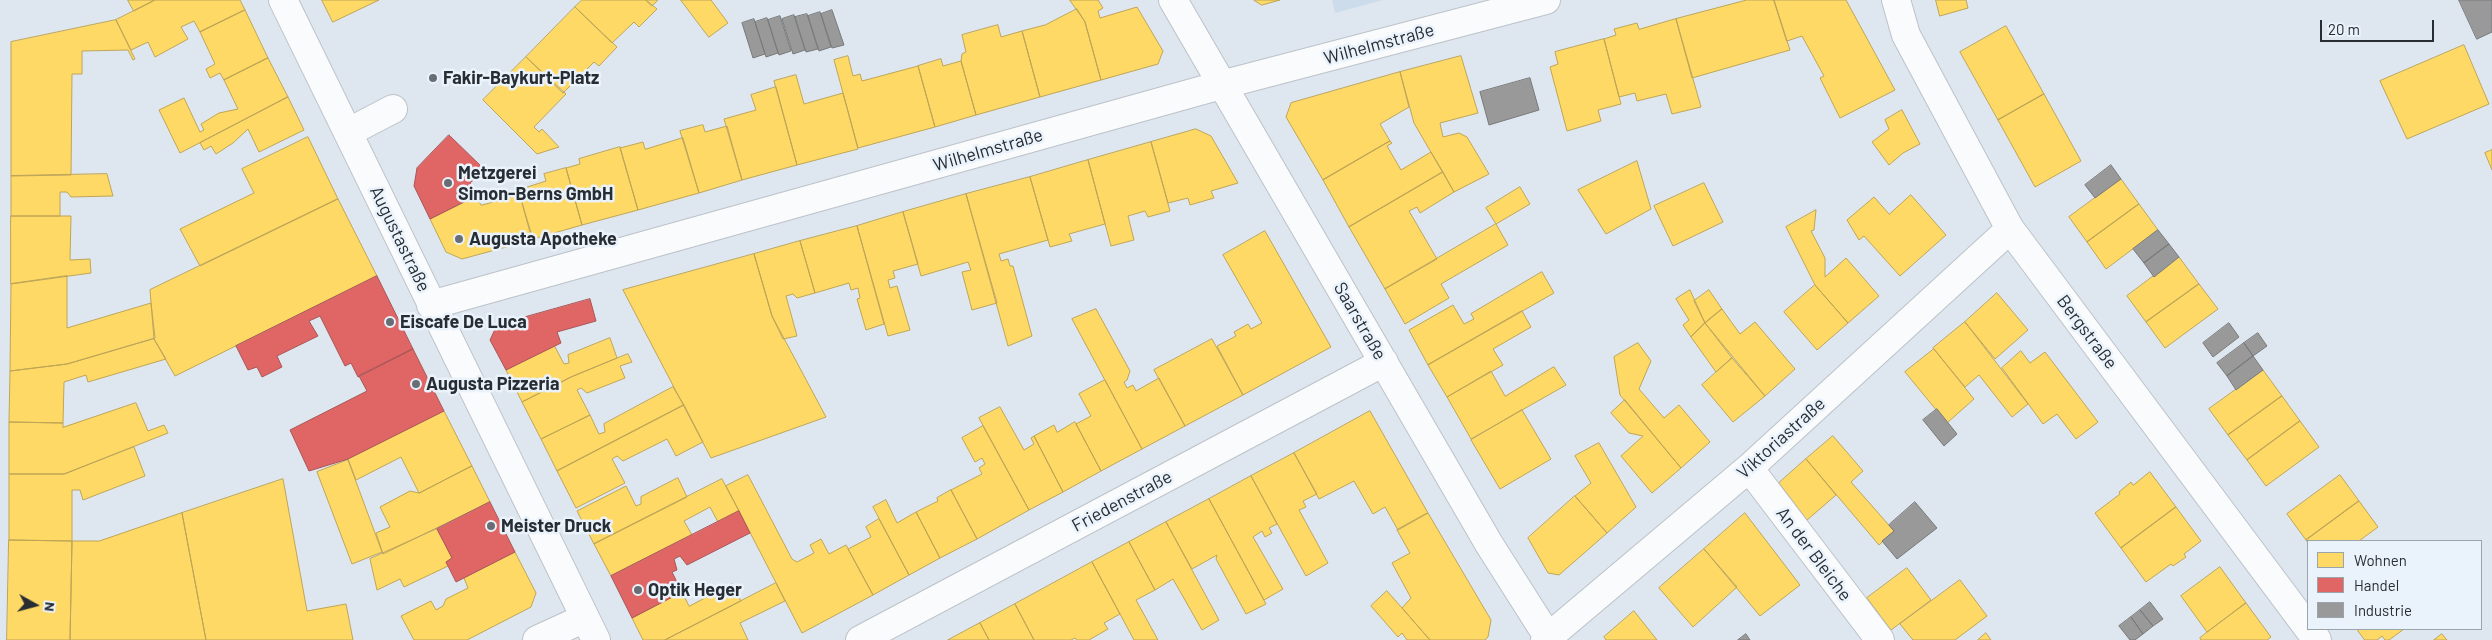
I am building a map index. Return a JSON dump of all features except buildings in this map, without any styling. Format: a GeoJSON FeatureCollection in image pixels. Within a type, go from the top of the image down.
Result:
{"type":"FeatureCollection","features":[{"type":"Feature","properties":{"kind":"street","name":"Augustastraße"},"geometry":{"type":"LineString","coordinates":[[283,0],[590,629]]}},
{"type":"Feature","properties":{"kind":"street","name":"Saarstraße"},"geometry":{"type":"LineString","coordinates":[[1173,0],[1489,544],[1548,639]]}},
{"type":"Feature","properties":{"kind":"street","name":"Wilhelmstraße"},"geometry":{"type":"LineString","coordinates":[[431,305],[1221,85],[1546,0]]}},
{"type":"Feature","properties":{"kind":"street","name":"Bergstraße"},"geometry":{"type":"LineString","coordinates":[[1896,0],[1906,35],[2010,229],[2307,627]]}},
{"type":"Feature","properties":{"kind":"street"},"geometry":{"type":"LineString","coordinates":[[349,132],[394,109]]}},
{"type":"Feature","properties":{"kind":"street","name":"Viktoriastraße"},"geometry":{"type":"LineString","coordinates":[[1548,639],[1749,468],[2010,229]]}},
{"type":"Feature","properties":{"kind":"street","name":"Friedenstraße"},"geometry":{"type":"LineString","coordinates":[[860,640],[1384,362]]}},
{"type":"Feature","properties":{"kind":"street","name":"An der Bleiche"},"geometry":{"type":"LineString","coordinates":[[1749,468],[1880,640]]}},
{"type":"Feature","properties":{"kind":"street"},"geometry":{"type":"LineString","coordinates":[[537,640],[590,629]]}},
{"type":"Feature","properties":{"kind":"shaded area"},"geometry":{"type":"Polygon","coordinates":[[[1332,0],[1383,0],[1335,13],[1332,0]]]}},
{"type":"Feature","properties":{"kind":"place","name":"Fakir-Baykurt-Platz"},"geometry":{"type":"Point","coordinates":[433,78]}},
{"type":"Feature","properties":{"kind":"place","name":"Metzgerei Simon-Berns GmbH"},"geometry":{"type":"Point","coordinates":[448,183]}},
{"type":"Feature","properties":{"kind":"place","name":"Augusta Apotheke"},"geometry":{"type":"Point","coordinates":[459,239]}},
{"type":"Feature","properties":{"kind":"place","name":"Eiscafe De Luca"},"geometry":{"type":"Point","coordinates":[390,322]}},
{"type":"Feature","properties":{"kind":"place","name":"Augusta Pizzeria"},"geometry":{"type":"Point","coordinates":[416,384]}},
{"type":"Feature","properties":{"kind":"place","name":"Meister Druck"},"geometry":{"type":"Point","coordinates":[491,526]}},
{"type":"Feature","properties":{"kind":"place","name":"Optik Heger"},"geometry":{"type":"Point","coordinates":[638,590]}}]}
